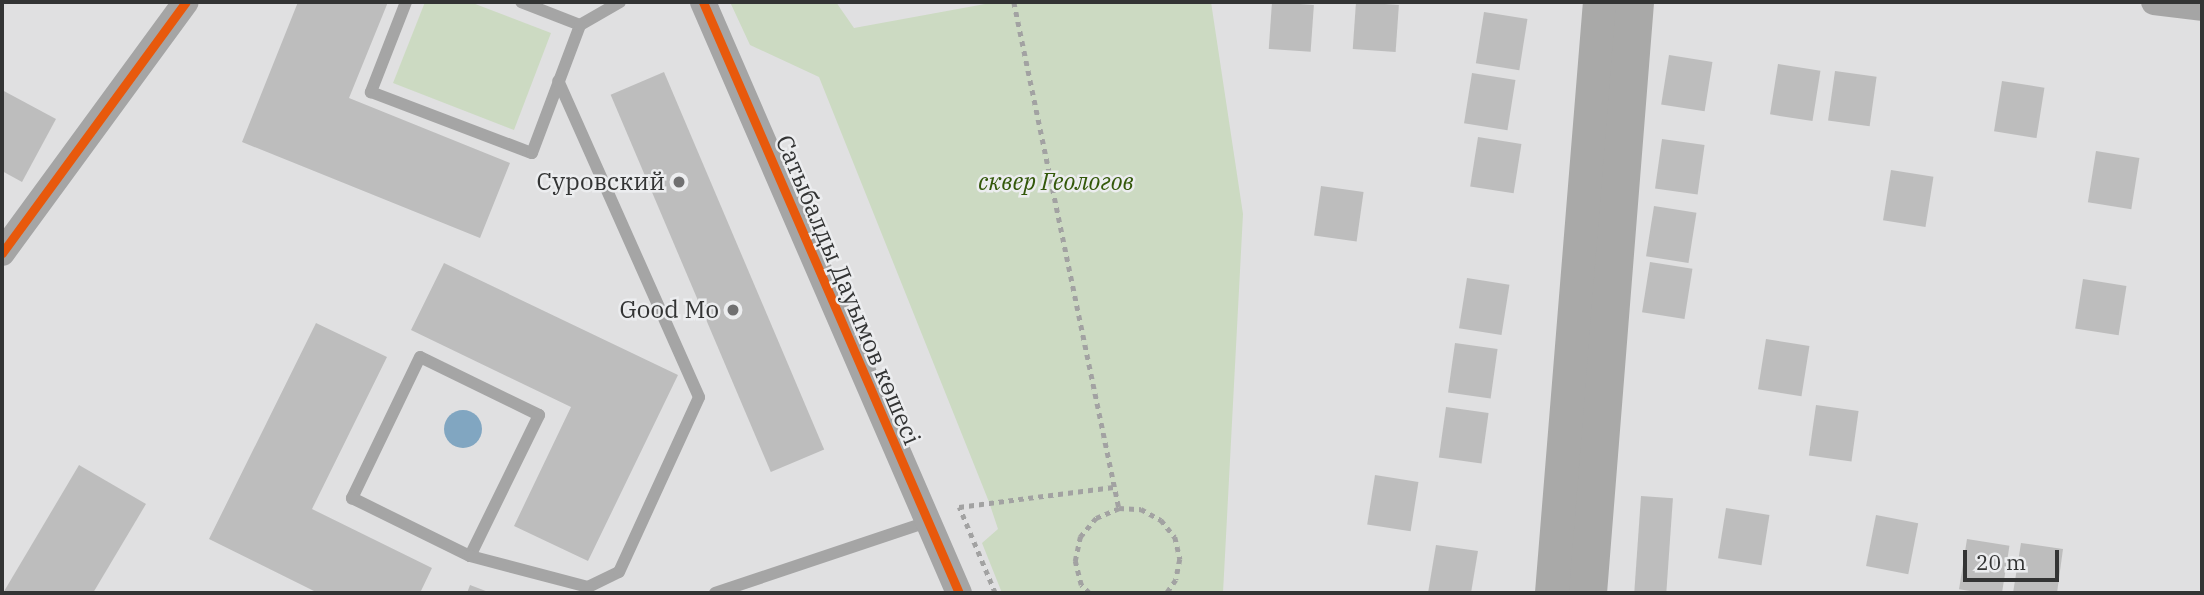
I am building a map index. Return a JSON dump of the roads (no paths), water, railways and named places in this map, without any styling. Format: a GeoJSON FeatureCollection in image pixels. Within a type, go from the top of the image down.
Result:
{"type":"FeatureCollection","features":[{"type":"Feature","properties":{"kind":"main road"},"geometry":{"type":"LineString","coordinates":[[1554,593],[1602,2]]}},
{"type":"Feature","properties":{"kind":"main road"},"geometry":{"type":"LineString","coordinates":[[1588,593],[1634,2]]}},
{"type":"Feature","properties":{"kind":"street"},"geometry":{"type":"LineString","coordinates":[[2,253],[186,2]]}},
{"type":"Feature","properties":{"kind":"street","name":"Сатыбалды Дауымов көшесі"},"geometry":{"type":"LineString","coordinates":[[703,2],[959,593]]}},
{"type":"Feature","properties":{"kind":"street"},"geometry":{"type":"LineString","coordinates":[[2154,2],[2202,8]]}},
{"type":"Feature","properties":{"kind":"lane"},"geometry":{"type":"LineString","coordinates":[[406,2],[371,92],[532,153],[580,25],[620,2]]}},
{"type":"Feature","properties":{"kind":"lane"},"geometry":{"type":"LineString","coordinates":[[520,2],[580,25]]}},
{"type":"Feature","properties":{"kind":"lane"},"geometry":{"type":"LineString","coordinates":[[470,556],[539,415],[420,358],[352,498],[470,556],[588,587],[620,572],[699,397],[558,81]]}},
{"type":"Feature","properties":{"kind":"lane"},"geometry":{"type":"LineString","coordinates":[[715,593],[927,522]]}},
{"type":"Feature","properties":{"kind":"water"},"geometry":{"type":"Polygon","coordinates":[[[463,410],[476,416],[482,429],[476,442],[463,448],[450,442],[444,429],[450,416],[463,410]]]}},
{"type":"Feature","properties":{"kind":"place","name":"Суровский"},"geometry":{"type":"Point","coordinates":[679,182]}},
{"type":"Feature","properties":{"kind":"place","name":"Good Mo"},"geometry":{"type":"Point","coordinates":[733,310]}},
{"type":"Feature","properties":{"kind":"park label","name":"сквер Геологов"},"geometry":{"type":"Point","coordinates":[1056,182]}}]}
